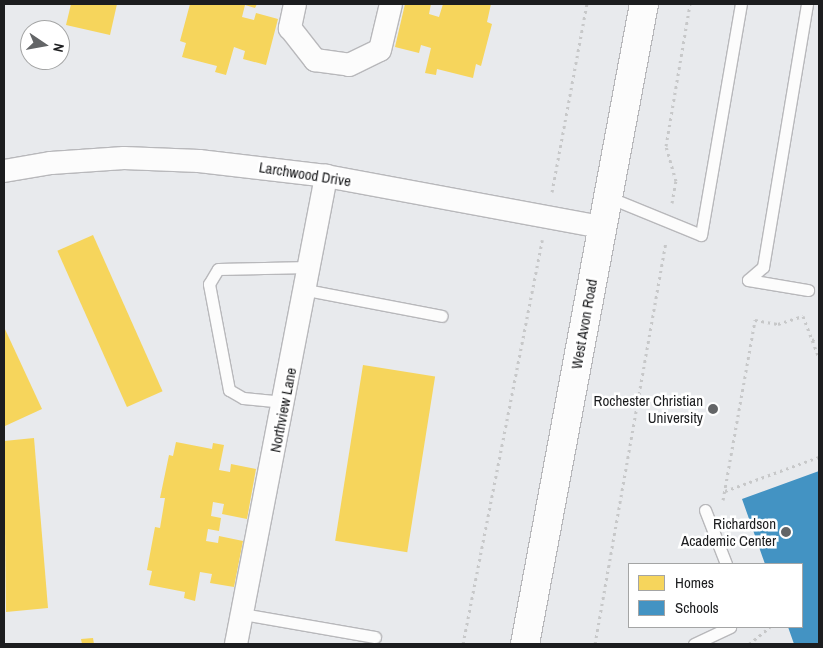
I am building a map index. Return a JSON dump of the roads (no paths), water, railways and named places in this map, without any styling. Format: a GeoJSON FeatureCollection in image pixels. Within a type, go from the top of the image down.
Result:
{"type":"FeatureCollection","features":[{"type":"Feature","properties":{"kind":"main road","name":"West Avon Road"},"geometry":{"type":"LineString","coordinates":[[525,644],[644,4]]}},
{"type":"Feature","properties":{"kind":"street"},"geometry":{"type":"LineString","coordinates":[[295,4],[290,28],[315,60],[349,65],[380,50],[391,4]]}},
{"type":"Feature","properties":{"kind":"street","name":"Larchwood Drive"},"geometry":{"type":"LineString","coordinates":[[4,171],[51,163],[124,158],[199,160],[326,176],[602,227]]}},
{"type":"Feature","properties":{"kind":"street","name":"Northview Lane"},"geometry":{"type":"LineString","coordinates":[[236,644],[306,290],[326,176]]}},
{"type":"Feature","properties":{"kind":"lane"},"geometry":{"type":"LineString","coordinates":[[608,197],[702,235],[741,4]]}},
{"type":"Feature","properties":{"kind":"lane"},"geometry":{"type":"LineString","coordinates":[[807,4],[763,267],[748,280],[808,290]]}},
{"type":"Feature","properties":{"kind":"lane"},"geometry":{"type":"LineString","coordinates":[[284,402],[243,398],[229,390],[209,284],[218,269],[310,267]]}},
{"type":"Feature","properties":{"kind":"lane"},"geometry":{"type":"LineString","coordinates":[[306,290],[442,316]]}},
{"type":"Feature","properties":{"kind":"lane"},"geometry":{"type":"LineString","coordinates":[[704,510],[726,563]]}},
{"type":"Feature","properties":{"kind":"lane"},"geometry":{"type":"LineString","coordinates":[[243,614],[375,637]]}},
{"type":"Feature","properties":{"kind":"lane"},"geometry":{"type":"LineString","coordinates":[[694,644],[728,628]]}},
{"type":"Feature","properties":{"kind":"place","name":"Rochester Christian University"},"geometry":{"type":"Point","coordinates":[713,409]}},
{"type":"Feature","properties":{"kind":"place","name":"Richardson Academic Center"},"geometry":{"type":"Point","coordinates":[786,532]}}]}
